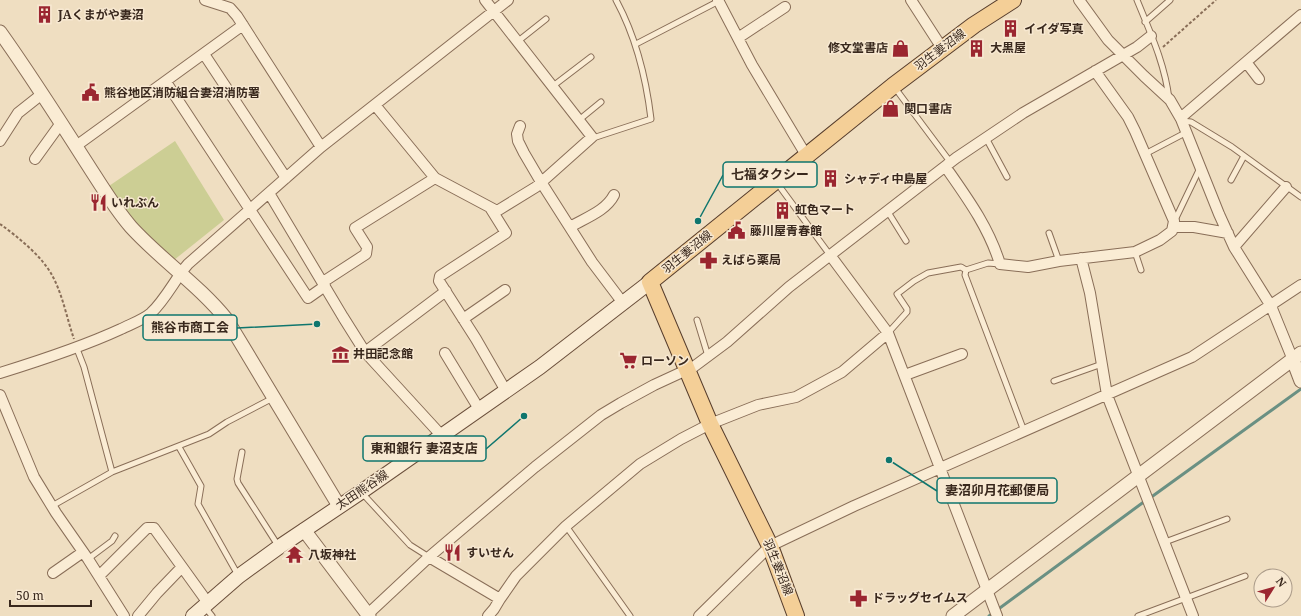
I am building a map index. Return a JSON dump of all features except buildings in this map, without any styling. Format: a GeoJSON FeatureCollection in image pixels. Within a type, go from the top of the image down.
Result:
{"type":"FeatureCollection","features":[{"type":"Feature","properties":{"kind":"main road","name":"羽生妻沼線"},"geometry":{"type":"LineString","coordinates":[[796,616],[770,546],[710,424],[650,282],[893,86],[942,48],[1013,0]]}},
{"type":"Feature","properties":{"kind":"main road","name":"太田熊谷線"},"geometry":{"type":"LineString","coordinates":[[193,616],[208,608],[239,576],[540,367],[650,282]]}},
{"type":"Feature","properties":{"kind":"street"},"geometry":{"type":"LineString","coordinates":[[205,0],[230,8],[243,25],[321,148]]}},
{"type":"Feature","properties":{"kind":"street"},"geometry":{"type":"LineString","coordinates":[[374,105],[435,178],[497,211],[536,187],[592,137],[492,11],[485,0]]}},
{"type":"Feature","properties":{"kind":"street"},"geometry":{"type":"LineString","coordinates":[[0,373],[77,348],[151,314],[188,264],[321,148],[488,16],[492,11],[508,0]]}},
{"type":"Feature","properties":{"kind":"street"},"geometry":{"type":"LineString","coordinates":[[911,0],[942,48]]}},
{"type":"Feature","properties":{"kind":"street"},"geometry":{"type":"LineString","coordinates":[[1079,0],[1108,40],[1170,100],[1182,120],[1234,247],[1271,306],[1297,357],[1301,380]]}},
{"type":"Feature","properties":{"kind":"street"},"geometry":{"type":"LineString","coordinates":[[718,1],[752,66],[806,155]]}},
{"type":"Feature","properties":{"kind":"street"},"geometry":{"type":"LineString","coordinates":[[738,38],[785,7]]}},
{"type":"Feature","properties":{"kind":"street"},"geometry":{"type":"LineString","coordinates":[[1182,120],[1184,115],[1301,14]]}},
{"type":"Feature","properties":{"kind":"street"},"geometry":{"type":"LineString","coordinates":[[76,146],[243,25]]}},
{"type":"Feature","properties":{"kind":"street"},"geometry":{"type":"LineString","coordinates":[[0,32],[17,55],[130,226],[159,255],[214,305],[227,320],[339,506]]}},
{"type":"Feature","properties":{"kind":"street"},"geometry":{"type":"LineString","coordinates":[[304,530],[368,615],[429,557],[536,467],[601,415],[621,402],[654,385],[688,371],[727,342],[789,288],[830,255],[888,212],[948,164],[1023,113],[1137,47],[1151,36]]}},
{"type":"Feature","properties":{"kind":"street"},"geometry":{"type":"LineString","coordinates":[[204,54],[286,178]]}},
{"type":"Feature","properties":{"kind":"street"},"geometry":{"type":"LineString","coordinates":[[1246,62],[1260,79]]}},
{"type":"Feature","properties":{"kind":"street"},"geometry":{"type":"LineString","coordinates":[[948,164],[947,169],[982,221],[994,245],[1000,264],[1028,267],[1081,258],[1135,252],[1160,240],[1172,231],[1173,224],[1145,154],[1128,117],[1095,71]]}},
{"type":"Feature","properties":{"kind":"street"},"geometry":{"type":"LineString","coordinates":[[166,82],[251,209],[308,298],[324,284],[366,254],[367,247],[356,228],[435,178]]}},
{"type":"Feature","properties":{"kind":"street"},"geometry":{"type":"LineString","coordinates":[[0,141],[18,113],[42,94]]}},
{"type":"Feature","properties":{"kind":"street"},"geometry":{"type":"LineString","coordinates":[[35,159],[61,123]]}},
{"type":"Feature","properties":{"kind":"street"},"geometry":{"type":"LineString","coordinates":[[520,126],[517,134],[518,141],[541,182],[599,271],[623,303]]}},
{"type":"Feature","properties":{"kind":"street"},"geometry":{"type":"LineString","coordinates":[[1234,247],[1286,187]]}},
{"type":"Feature","properties":{"kind":"street"},"geometry":{"type":"LineString","coordinates":[[269,193],[364,352],[441,435]]}},
{"type":"Feature","properties":{"kind":"street"},"geometry":{"type":"LineString","coordinates":[[570,227],[604,207],[614,196]]}},
{"type":"Feature","properties":{"kind":"street"},"geometry":{"type":"LineString","coordinates":[[491,209],[506,233],[440,276],[439,282],[446,291],[506,391]]}},
{"type":"Feature","properties":{"kind":"street"},"geometry":{"type":"LineString","coordinates":[[1173,224],[1228,233]]}},
{"type":"Feature","properties":{"kind":"street"},"geometry":{"type":"LineString","coordinates":[[830,255],[888,333],[997,616]]}},
{"type":"Feature","properties":{"kind":"street"},"geometry":{"type":"LineString","coordinates":[[1081,258],[1090,294],[1108,394],[1193,616]]}},
{"type":"Feature","properties":{"kind":"street"},"geometry":{"type":"LineString","coordinates":[[699,616],[770,546],[854,506],[1192,357],[1301,285]]}},
{"type":"Feature","properties":{"kind":"street"},"geometry":{"type":"LineString","coordinates":[[463,319],[505,290]]}},
{"type":"Feature","properties":{"kind":"street"},"geometry":{"type":"LineString","coordinates":[[364,352],[446,291]]}},
{"type":"Feature","properties":{"kind":"street"},"geometry":{"type":"LineString","coordinates":[[488,616],[516,576],[566,526],[640,464],[681,439],[710,424],[758,405],[796,397],[842,372],[888,333]]}},
{"type":"Feature","properties":{"kind":"street"},"geometry":{"type":"LineString","coordinates":[[445,353],[479,409]]}},
{"type":"Feature","properties":{"kind":"street"},"geometry":{"type":"LineString","coordinates":[[905,375],[962,354]]}},
{"type":"Feature","properties":{"kind":"street"},"geometry":{"type":"LineString","coordinates":[[953,616],[1297,357]]}},
{"type":"Feature","properties":{"kind":"street"},"geometry":{"type":"LineString","coordinates":[[0,394],[34,477],[124,616]]}},
{"type":"Feature","properties":{"kind":"street"},"geometry":{"type":"LineString","coordinates":[[99,576],[147,528],[154,528],[182,567],[208,608]]}},
{"type":"Feature","properties":{"kind":"street"},"geometry":{"type":"LineString","coordinates":[[53,573],[85,555]]}},
{"type":"Feature","properties":{"kind":"street"},"geometry":{"type":"LineString","coordinates":[[429,557],[500,599]]}},
{"type":"Feature","properties":{"kind":"street"},"geometry":{"type":"LineString","coordinates":[[138,616],[157,593],[182,567]]}},
{"type":"Feature","properties":{"kind":"lane"},"geometry":{"type":"LineString","coordinates":[[587,140],[651,119],[648,92],[636,44],[616,0]]}},
{"type":"Feature","properties":{"kind":"lane"},"geometry":{"type":"LineString","coordinates":[[1137,0],[1162,66],[1168,86],[1170,100]]}},
{"type":"Feature","properties":{"kind":"lane"},"geometry":{"type":"LineString","coordinates":[[1145,22],[1170,0]]}},
{"type":"Feature","properties":{"kind":"lane"},"geometry":{"type":"LineString","coordinates":[[636,44],[718,1]]}},
{"type":"Feature","properties":{"kind":"lane"},"geometry":{"type":"LineString","coordinates":[[517,42],[546,19]]}},
{"type":"Feature","properties":{"kind":"lane"},"geometry":{"type":"LineString","coordinates":[[553,86],[591,58]]}},
{"type":"Feature","properties":{"kind":"lane"},"geometry":{"type":"LineString","coordinates":[[893,86],[948,159],[948,164]]}},
{"type":"Feature","properties":{"kind":"lane"},"geometry":{"type":"LineString","coordinates":[[578,120],[602,102]]}},
{"type":"Feature","properties":{"kind":"lane"},"geometry":{"type":"LineString","coordinates":[[1182,120],[1191,122],[1244,156],[1301,198]]}},
{"type":"Feature","properties":{"kind":"lane"},"geometry":{"type":"LineString","coordinates":[[1145,154],[1187,132]]}},
{"type":"Feature","properties":{"kind":"lane"},"geometry":{"type":"LineString","coordinates":[[986,138],[1007,177]]}},
{"type":"Feature","properties":{"kind":"lane"},"geometry":{"type":"LineString","coordinates":[[1230,180],[1244,156]]}},
{"type":"Feature","properties":{"kind":"lane"},"geometry":{"type":"LineString","coordinates":[[1173,224],[1200,166]]}},
{"type":"Feature","properties":{"kind":"lane"},"geometry":{"type":"LineString","coordinates":[[775,180],[830,255]]}},
{"type":"Feature","properties":{"kind":"lane"},"geometry":{"type":"LineString","coordinates":[[888,212],[906,241]]}},
{"type":"Feature","properties":{"kind":"lane"},"geometry":{"type":"LineString","coordinates":[[1049,232],[1060,261]]}},
{"type":"Feature","properties":{"kind":"lane"},"geometry":{"type":"LineString","coordinates":[[1135,252],[1141,270]]}},
{"type":"Feature","properties":{"kind":"lane"},"geometry":{"type":"LineString","coordinates":[[888,333],[907,312],[907,309],[897,294],[914,281],[928,273],[961,267],[966,270],[988,264],[1000,264]]}},
{"type":"Feature","properties":{"kind":"lane"},"geometry":{"type":"LineString","coordinates":[[966,270],[965,275],[1024,431]]}},
{"type":"Feature","properties":{"kind":"lane"},"geometry":{"type":"LineString","coordinates":[[697,320],[708,356]]}},
{"type":"Feature","properties":{"kind":"lane"},"geometry":{"type":"LineString","coordinates":[[77,348],[84,367],[112,472]]}},
{"type":"Feature","properties":{"kind":"lane"},"geometry":{"type":"LineString","coordinates":[[1054,381],[1103,364]]}},
{"type":"Feature","properties":{"kind":"lane"},"geometry":{"type":"LineString","coordinates":[[52,506],[112,472],[209,434],[227,422],[273,398]]}},
{"type":"Feature","properties":{"kind":"lane"},"geometry":{"type":"LineString","coordinates":[[179,447],[201,486],[198,504],[239,576]]}},
{"type":"Feature","properties":{"kind":"lane"},"geometry":{"type":"LineString","coordinates":[[242,452],[237,479],[238,483],[279,547]]}},
{"type":"Feature","properties":{"kind":"lane"},"geometry":{"type":"LineString","coordinates":[[361,492],[410,545],[429,557]]}},
{"type":"Feature","properties":{"kind":"lane"},"geometry":{"type":"LineString","coordinates":[[1165,542],[1227,519]]}},
{"type":"Feature","properties":{"kind":"lane"},"geometry":{"type":"LineString","coordinates":[[566,526],[630,616]]}},
{"type":"Feature","properties":{"kind":"lane"},"geometry":{"type":"LineString","coordinates":[[85,555],[112,541],[115,536]]}},
{"type":"Feature","properties":{"kind":"lane"},"geometry":{"type":"LineString","coordinates":[[1138,616],[1245,576]]}},
{"type":"Feature","properties":{"kind":"path"},"geometry":{"type":"LineString","coordinates":[[1160,49],[1216,0]]}},
{"type":"Feature","properties":{"kind":"path"},"geometry":{"type":"LineString","coordinates":[[0,224],[40,258],[53,276],[77,348]]}},
{"type":"Feature","properties":{"kind":"green space"},"geometry":{"type":"Polygon","coordinates":[[[175,141],[224,220],[174,260],[133,221],[109,186],[175,141]]]}},
{"type":"Feature","properties":{"kind":"waterway"},"geometry":{"type":"LineString","coordinates":[[1150,498],[1301,389]]}},
{"type":"Feature","properties":{"kind":"waterway"},"geometry":{"type":"LineString","coordinates":[[989,616],[1145,501]]}},
{"type":"Feature","properties":{"kind":"place","name":"JAくまがや妻沼"},"geometry":{"type":"Point","coordinates":[45,15]}},
{"type":"Feature","properties":{"kind":"place","name":"イイダ写真"},"geometry":{"type":"Point","coordinates":[1011,29]}},
{"type":"Feature","properties":{"kind":"place","name":"修文堂書店"},"geometry":{"type":"Point","coordinates":[901,48]}},
{"type":"Feature","properties":{"kind":"place","name":"大黒屋"},"geometry":{"type":"Point","coordinates":[977,48]}},
{"type":"Feature","properties":{"kind":"place","name":"熊谷地区消防組合妻沼消防署"},"geometry":{"type":"Point","coordinates":[91,93]}},
{"type":"Feature","properties":{"kind":"place","name":"関口書店"},"geometry":{"type":"Point","coordinates":[891,109]}},
{"type":"Feature","properties":{"kind":"place","name":"シャディ中島屋"},"geometry":{"type":"Point","coordinates":[831,179]}},
{"type":"Feature","properties":{"kind":"place","name":"いれぶん"},"geometry":{"type":"Point","coordinates":[98,203]}},
{"type":"Feature","properties":{"kind":"place","name":"虹色マート"},"geometry":{"type":"Point","coordinates":[782,210]}},
{"type":"Feature","properties":{"kind":"place","name":"七福タクシー"},"geometry":{"type":"Point","coordinates":[698,221]}},
{"type":"Feature","properties":{"kind":"place","name":"藤川屋青春館"},"geometry":{"type":"Point","coordinates":[737,231]}},
{"type":"Feature","properties":{"kind":"place","name":"えばら薬局"},"geometry":{"type":"Point","coordinates":[708,260]}},
{"type":"Feature","properties":{"kind":"place","name":"熊谷市商工会"},"geometry":{"type":"Point","coordinates":[317,324]}},
{"type":"Feature","properties":{"kind":"place","name":"井田記念館"},"geometry":{"type":"Point","coordinates":[340,354]}},
{"type":"Feature","properties":{"kind":"place","name":"ローソン"},"geometry":{"type":"Point","coordinates":[628,361]}},
{"type":"Feature","properties":{"kind":"place","name":"東和銀行 妻沼支店"},"geometry":{"type":"Point","coordinates":[524,416]}},
{"type":"Feature","properties":{"kind":"place","name":"妻沼卯月花郵便局"},"geometry":{"type":"Point","coordinates":[889,460]}},
{"type":"Feature","properties":{"kind":"place","name":"すいせん"},"geometry":{"type":"Point","coordinates":[453,553]}},
{"type":"Feature","properties":{"kind":"place","name":"八坂神社"},"geometry":{"type":"Point","coordinates":[295,555]}},
{"type":"Feature","properties":{"kind":"place","name":"ドラッグセイムス"},"geometry":{"type":"Point","coordinates":[859,598]}}]}
